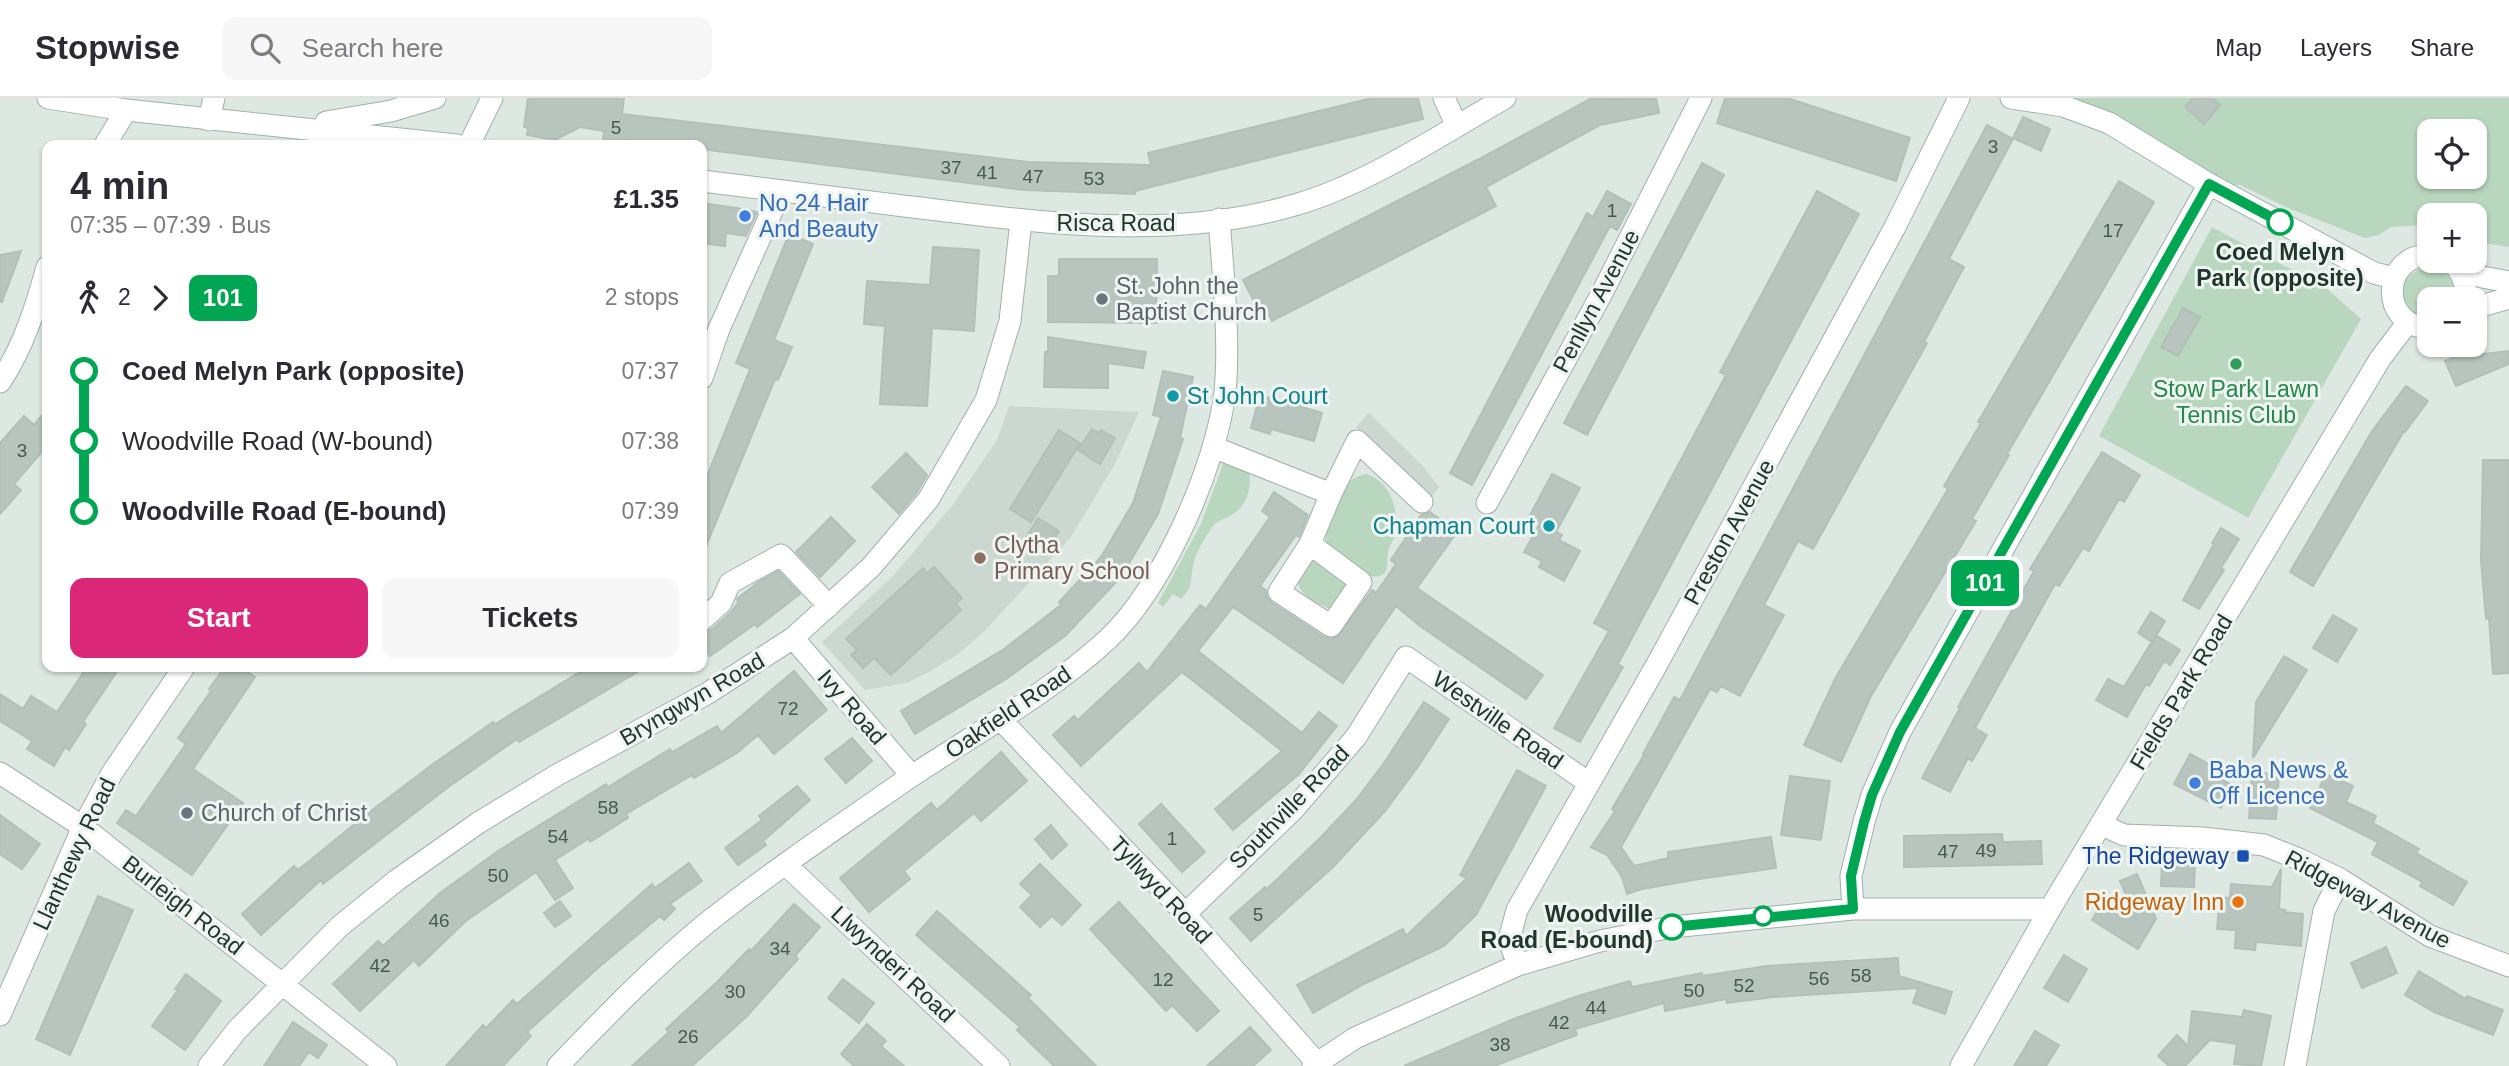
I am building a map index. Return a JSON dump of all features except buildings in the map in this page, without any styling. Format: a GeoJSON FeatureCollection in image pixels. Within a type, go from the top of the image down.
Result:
{"type":"FeatureCollection","features":[{"type":"Feature","properties":{"kind":"street"},"geometry":{"type":"LineString","coordinates":[[48,98],[209,120],[412,140]]}},
{"type":"Feature","properties":{"kind":"street"},"geometry":{"type":"LineString","coordinates":[[209,120],[214,98]]}},
{"type":"Feature","properties":{"kind":"street"},"geometry":{"type":"LineString","coordinates":[[257,123],[331,122],[391,111],[435,98]]}},
{"type":"Feature","properties":{"kind":"street"},"geometry":{"type":"LineString","coordinates":[[471,140],[492,98]]}},
{"type":"Feature","properties":{"kind":"street"},"geometry":{"type":"LineString","coordinates":[[1444,98],[1457,126]]}},
{"type":"Feature","properties":{"kind":"street","name":"Risca Road"},"geometry":{"type":"LineString","coordinates":[[707,182],[1021,220],[1105,226],[1160,226],[1259,215],[1311,199],[1376,170],[1505,98]]}},
{"type":"Feature","properties":{"kind":"street","name":"Penllyn Avenue"},"geometry":{"type":"LineString","coordinates":[[1487,503],[1601,295],[1702,98]]}},
{"type":"Feature","properties":{"kind":"street","name":"Preston Avenue"},"geometry":{"type":"LineString","coordinates":[[1518,965],[1509,940],[1517,910],[1663,653],[1895,227],[1958,98]]}},
{"type":"Feature","properties":{"kind":"street"},"geometry":{"type":"LineString","coordinates":[[2011,98],[2063,106],[2109,123],[2209,184],[2374,273],[2394,278]]}},
{"type":"Feature","properties":{"kind":"street"},"geometry":{"type":"LineString","coordinates":[[108,140],[126,110]]}},
{"type":"Feature","properties":{"kind":"street"},"geometry":{"type":"LineString","coordinates":[[1853,909],[1851,876],[1864,822],[1872,795],[1900,732],[2209,184]]}},
{"type":"Feature","properties":{"kind":"street"},"geometry":{"type":"LineString","coordinates":[[707,364],[719,329],[781,191]]}},
{"type":"Feature","properties":{"kind":"street","name":"Oakfield Road"},"geometry":{"type":"LineString","coordinates":[[558,1066],[627,994],[706,924],[785,864],[912,776],[1038,696],[1110,637],[1148,591],[1186,516],[1213,447],[1225,392],[1219,219]]}},
{"type":"Feature","properties":{"kind":"street","name":"Bryngwyn Road"},"geometry":{"type":"LineString","coordinates":[[209,1066],[237,1030],[282,983],[340,926],[397,880],[478,823],[557,775],[708,693],[793,638],[871,567],[929,500],[986,400],[1010,321],[1021,220]]}},
{"type":"Feature","properties":{"kind":"street"},"geometry":{"type":"LineString","coordinates":[[2417,256],[2403,264],[2394,278],[2392,295],[2395,306],[2408,322],[2417,326]]}},
{"type":"Feature","properties":{"kind":"street"},"geometry":{"type":"LineString","coordinates":[[2473,273],[2509,282]]}},
{"type":"Feature","properties":{"kind":"street"},"geometry":{"type":"LineString","coordinates":[[0,382],[14,361],[42,286]]}},
{"type":"Feature","properties":{"kind":"street"},"geometry":{"type":"LineString","coordinates":[[2487,304],[2509,298]]}},
{"type":"Feature","properties":{"kind":"street","name":"Fields Park Road"},"geometry":{"type":"LineString","coordinates":[[1961,1066],[2050,909],[2380,359],[2408,322]]}},
{"type":"Feature","properties":{"kind":"street"},"geometry":{"type":"LineString","coordinates":[[1310,544],[1357,441],[1422,502]]}},
{"type":"Feature","properties":{"kind":"street"},"geometry":{"type":"LineString","coordinates":[[1213,447],[1331,494]]}},
{"type":"Feature","properties":{"kind":"street"},"geometry":{"type":"LineString","coordinates":[[707,616],[721,603],[730,583],[781,555],[829,606]]}},
{"type":"Feature","properties":{"kind":"street","name":"Ivy Road"},"geometry":{"type":"LineString","coordinates":[[793,638],[912,776]]}},
{"type":"Feature","properties":{"kind":"street","name":"Westville Road"},"geometry":{"type":"LineString","coordinates":[[1406,657],[1589,783]]}},
{"type":"Feature","properties":{"kind":"street","name":"Southville Road"},"geometry":{"type":"LineString","coordinates":[[1185,914],[1293,810],[1356,737],[1406,657]]}},
{"type":"Feature","properties":{"kind":"street","name":"Llanthewy Road"},"geometry":{"type":"LineString","coordinates":[[0,1014],[83,827],[112,773],[181,672]]}},
{"type":"Feature","properties":{"kind":"street","name":"Tyllwyd Road"},"geometry":{"type":"LineString","coordinates":[[1002,720],[1185,914],[1315,1064]]}},
{"type":"Feature","properties":{"kind":"street","name":"Burleigh Road"},"geometry":{"type":"LineString","coordinates":[[0,773],[83,827],[386,1066]]}},
{"type":"Feature","properties":{"kind":"street","name":"Ridgeway Avenue"},"geometry":{"type":"LineString","coordinates":[[2102,825],[2124,835],[2203,838],[2264,845],[2340,879],[2430,936],[2509,966]]}},
{"type":"Feature","properties":{"kind":"street","name":"Llwynderi Road"},"geometry":{"type":"LineString","coordinates":[[785,864],[999,1066]]}},
{"type":"Feature","properties":{"kind":"street"},"geometry":{"type":"LineString","coordinates":[[2295,1066],[2324,911],[2340,879]]}},
{"type":"Feature","properties":{"kind":"street"},"geometry":{"type":"LineString","coordinates":[[1315,1064],[1354,1038],[1518,965],[1600,941],[1672,927],[1853,909],[2050,909]]}},
{"type":"Feature","properties":{"kind":"shaded area","name":"Clytha Primary School"},"geometry":{"type":"Polygon","coordinates":[[[1009,406],[1139,412],[1115,464],[1071,537],[984,632],[957,655],[907,683],[865,690],[822,642],[894,575],[954,503],[997,440],[1009,406]]]}},
{"type":"Feature","properties":{"kind":"shaded area"},"geometry":{"type":"Polygon","coordinates":[[[1369,413],[1422,465],[1439,487],[1432,497],[1429,494],[1425,496],[1356,427],[1369,413]]]}},
{"type":"Feature","properties":{"kind":"green space"},"geometry":{"type":"Polygon","coordinates":[[[2011,98],[2509,98],[2509,247],[2487,244],[2487,203],[2417,203],[2417,226],[2391,227],[2379,235],[2365,238],[2288,208],[2240,185],[2209,184],[2100,120],[2011,98]]]}},
{"type":"Feature","properties":{"kind":"green space","name":"Stow Park Lawn Tennis Club"},"geometry":{"type":"Polygon","coordinates":[[[2212,227],[2326,288],[2361,319],[2248,518],[2099,436],[2212,227]]]}},
{"type":"Feature","properties":{"kind":"green space"},"geometry":{"type":"Polygon","coordinates":[[[2416,271],[2444,273],[2454,287],[2417,287],[2417,315],[2404,302],[2402,294],[2408,277],[2416,271]]]}},
{"type":"Feature","properties":{"kind":"green space"},"geometry":{"type":"Polygon","coordinates":[[[1224,461],[1249,472],[1250,483],[1246,500],[1240,509],[1215,524],[1207,535],[1194,560],[1191,583],[1185,595],[1181,599],[1173,594],[1163,607],[1158,603],[1201,524],[1224,461]]]}},
{"type":"Feature","properties":{"kind":"green space"},"geometry":{"type":"Polygon","coordinates":[[[1365,474],[1386,488],[1394,505],[1397,523],[1385,573],[1376,577],[1366,574],[1342,558],[1325,541],[1341,491],[1355,478],[1365,474]]]}},
{"type":"Feature","properties":{"kind":"green space"},"geometry":{"type":"Polygon","coordinates":[[[1313,558],[1350,580],[1332,610],[1311,599],[1299,587],[1300,576],[1313,558]]]}},
{"type":"Feature","properties":{"kind":"bus line","name":"101"},"geometry":{"type":"LineString","coordinates":[[1672,927],[1853,909],[1851,876],[1864,822],[1872,795],[1900,732],[2209,184],[2280,222]]}},
{"type":"Feature","properties":{"kind":"place","name":"No 24 Hair And Beauty"},"geometry":{"type":"Point","coordinates":[745,216]}},
{"type":"Feature","properties":{"kind":"place","name":"Coed Melyn Park (opposite)"},"geometry":{"type":"Point","coordinates":[2280,222]}},
{"type":"Feature","properties":{"kind":"place","name":"St. John the Baptist Church"},"geometry":{"type":"Point","coordinates":[1102,299]}},
{"type":"Feature","properties":{"kind":"place","name":"Stow Park Lawn Tennis Club"},"geometry":{"type":"Point","coordinates":[2236,364]}},
{"type":"Feature","properties":{"kind":"place","name":"St John Court"},"geometry":{"type":"Point","coordinates":[1173,396]}},
{"type":"Feature","properties":{"kind":"place","name":"Chapman Court"},"geometry":{"type":"Point","coordinates":[1549,526]}},
{"type":"Feature","properties":{"kind":"place","name":"Clytha Primary School"},"geometry":{"type":"Point","coordinates":[980,558]}},
{"type":"Feature","properties":{"kind":"place","name":"Baba News & Off Licence"},"geometry":{"type":"Point","coordinates":[2195,783]}},
{"type":"Feature","properties":{"kind":"place","name":"Church of Christ"},"geometry":{"type":"Point","coordinates":[187,813]}},
{"type":"Feature","properties":{"kind":"place","name":"The Ridgeway"},"geometry":{"type":"Point","coordinates":[2243,856]}},
{"type":"Feature","properties":{"kind":"place","name":"Ridgeway Inn"},"geometry":{"type":"Point","coordinates":[2238,902]}},
{"type":"Feature","properties":{"kind":"place","name":"Woodville Road (E-bound)"},"geometry":{"type":"Point","coordinates":[1672,927]}}]}
